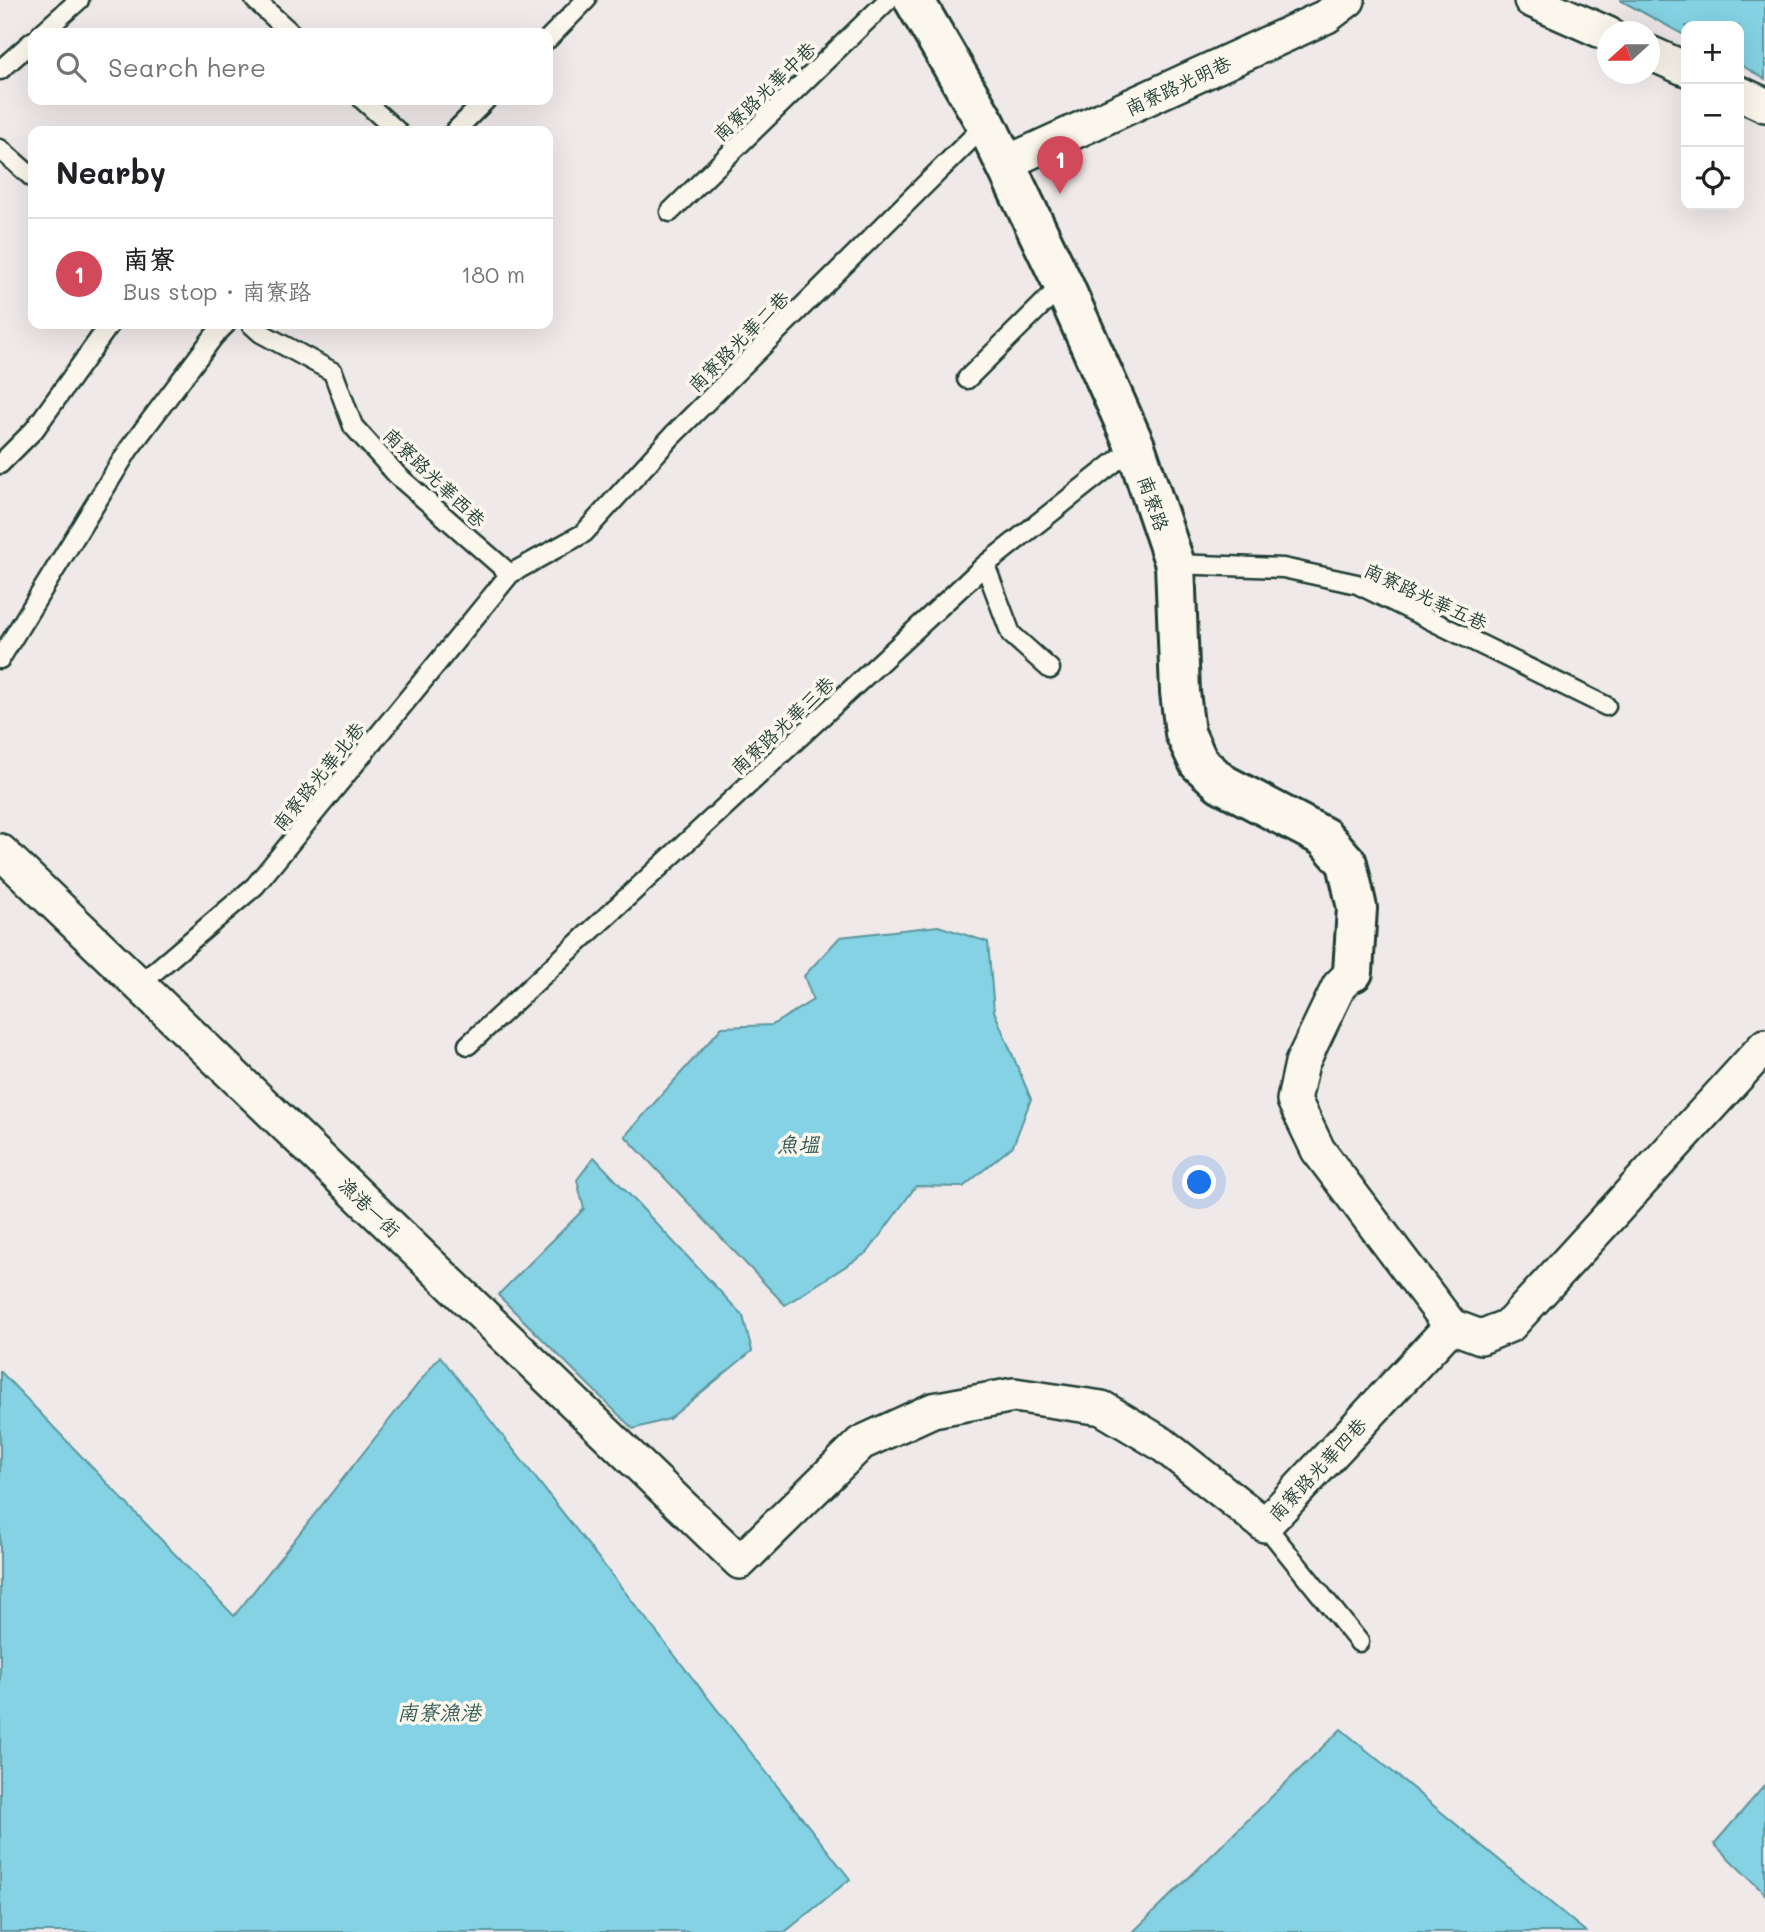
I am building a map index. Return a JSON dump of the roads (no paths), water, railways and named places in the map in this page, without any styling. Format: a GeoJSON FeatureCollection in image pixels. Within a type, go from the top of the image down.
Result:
{"type":"FeatureCollection","features":[{"type":"Feature","properties":{"kind":"street","name":"南寮路"},"geometry":{"type":"LineString","coordinates":[[914,0],[986,124],[1063,284],[1135,446],[1175,564],[1180,692],[1185,733],[1199,763],[1221,783],[1324,837],[1347,863],[1357,908],[1353,972]]}},
{"type":"Feature","properties":{"kind":"street","name":"南寮路光明巷"},"geometry":{"type":"LineString","coordinates":[[1004,164],[1327,16],[1348,0]]}},
{"type":"Feature","properties":{"kind":"street"},"geometry":{"type":"LineString","coordinates":[[1531,0],[1597,29]]}},
{"type":"Feature","properties":{"kind":"street"},"geometry":{"type":"LineString","coordinates":[[1660,57],[1681,67]]}},
{"type":"Feature","properties":{"kind":"street"},"geometry":{"type":"LineString","coordinates":[[1744,95],[1765,105]]}},
{"type":"Feature","properties":{"kind":"street","name":"漁港一街"},"geometry":{"type":"LineString","coordinates":[[0,851],[740,1562]]}},
{"type":"Feature","properties":{"kind":"street"},"geometry":{"type":"LineString","coordinates":[[1353,972],[1339,986],[1302,1063],[1294,1100],[1318,1150],[1451,1326],[1482,1337],[1510,1325],[1765,1046]]}},
{"type":"Feature","properties":{"kind":"street","name":"南寮路光華四巷"},"geometry":{"type":"LineString","coordinates":[[740,1562],[861,1443],[933,1410],[1014,1395],[1102,1408],[1162,1444],[1265,1525],[1451,1326]]}},
{"type":"Feature","properties":{"kind":"lane"},"geometry":{"type":"LineString","coordinates":[[48,28],[79,0]]}},
{"type":"Feature","properties":{"kind":"lane"},"geometry":{"type":"LineString","coordinates":[[255,0],[286,28]]}},
{"type":"Feature","properties":{"kind":"lane"},"geometry":{"type":"LineString","coordinates":[[553,33],[586,0]]}},
{"type":"Feature","properties":{"kind":"lane","name":"南寮路光華中巷"},"geometry":{"type":"LineString","coordinates":[[670,212],[888,0]]}},
{"type":"Feature","properties":{"kind":"lane"},"geometry":{"type":"LineString","coordinates":[[0,71],[28,46]]}},
{"type":"Feature","properties":{"kind":"lane"},"geometry":{"type":"LineString","coordinates":[[368,105],[392,126]]}},
{"type":"Feature","properties":{"kind":"lane"},"geometry":{"type":"LineString","coordinates":[[460,126],[481,105]]}},
{"type":"Feature","properties":{"kind":"lane","name":"南寮路光華二巷"},"geometry":{"type":"LineString","coordinates":[[510,574],[584,533],[673,435],[986,124]]}},
{"type":"Feature","properties":{"kind":"lane"},"geometry":{"type":"LineString","coordinates":[[0,149],[28,174]]}},
{"type":"Feature","properties":{"kind":"lane"},"geometry":{"type":"LineString","coordinates":[[967,379],[1063,284]]}},
{"type":"Feature","properties":{"kind":"lane"},"geometry":{"type":"LineString","coordinates":[[0,464],[34,430],[106,329]]}},
{"type":"Feature","properties":{"kind":"lane"},"geometry":{"type":"LineString","coordinates":[[0,659],[129,449],[213,329]]}},
{"type":"Feature","properties":{"kind":"lane","name":"南寮路光華西巷"},"geometry":{"type":"LineString","coordinates":[[257,329],[333,372],[354,426],[398,476],[510,574]]}},
{"type":"Feature","properties":{"kind":"lane","name":"南寮路光華三巷"},"geometry":{"type":"LineString","coordinates":[[468,1045],[985,565],[1135,446]]}},
{"type":"Feature","properties":{"kind":"lane","name":"南寮路光華五巷"},"geometry":{"type":"LineString","coordinates":[[1175,564],[1283,568],[1357,584],[1606,706]]}},
{"type":"Feature","properties":{"kind":"lane"},"geometry":{"type":"LineString","coordinates":[[985,565],[1011,634],[1050,669]]}},
{"type":"Feature","properties":{"kind":"lane","name":"南寮路光華北巷"},"geometry":{"type":"LineString","coordinates":[[139,985],[255,886],[510,574]]}},
{"type":"Feature","properties":{"kind":"lane"},"geometry":{"type":"LineString","coordinates":[[1265,1525],[1359,1642]]}},
{"type":"Feature","properties":{"kind":"water"},"geometry":{"type":"Polygon","coordinates":[[[1620,0],[1765,0],[1765,79],[1744,67],[1744,21],[1681,21],[1681,33],[1620,0]]]}},
{"type":"Feature","properties":{"kind":"water","name":"魚塭"},"geometry":{"type":"Polygon","coordinates":[[[938,926],[988,942],[994,1011],[1031,1099],[1013,1146],[963,1187],[916,1186],[868,1252],[785,1305],[625,1136],[722,1027],[772,1025],[813,1000],[804,976],[840,937],[938,926]]]}},
{"type":"Feature","properties":{"kind":"water"},"geometry":{"type":"Polygon","coordinates":[[[594,1157],[743,1316],[752,1351],[669,1419],[633,1429],[498,1295],[584,1209],[577,1180],[594,1157]]]}},
{"type":"Feature","properties":{"kind":"water","name":"南寮漁港"},"geometry":{"type":"Polygon","coordinates":[[[440,1356],[850,1879],[785,1932],[0,1932],[0,1371],[234,1616],[440,1356]]]}},
{"type":"Feature","properties":{"kind":"water"},"geometry":{"type":"Polygon","coordinates":[[[1341,1729],[1586,1932],[1133,1932],[1341,1729]]]}},
{"type":"Feature","properties":{"kind":"water"},"geometry":{"type":"Polygon","coordinates":[[[1765,1785],[1765,1894],[1714,1844],[1765,1785]]]}},
{"type":"Feature","properties":{"kind":"place","name":"南寮"},"geometry":{"type":"Point","coordinates":[1060,194]}}]}
